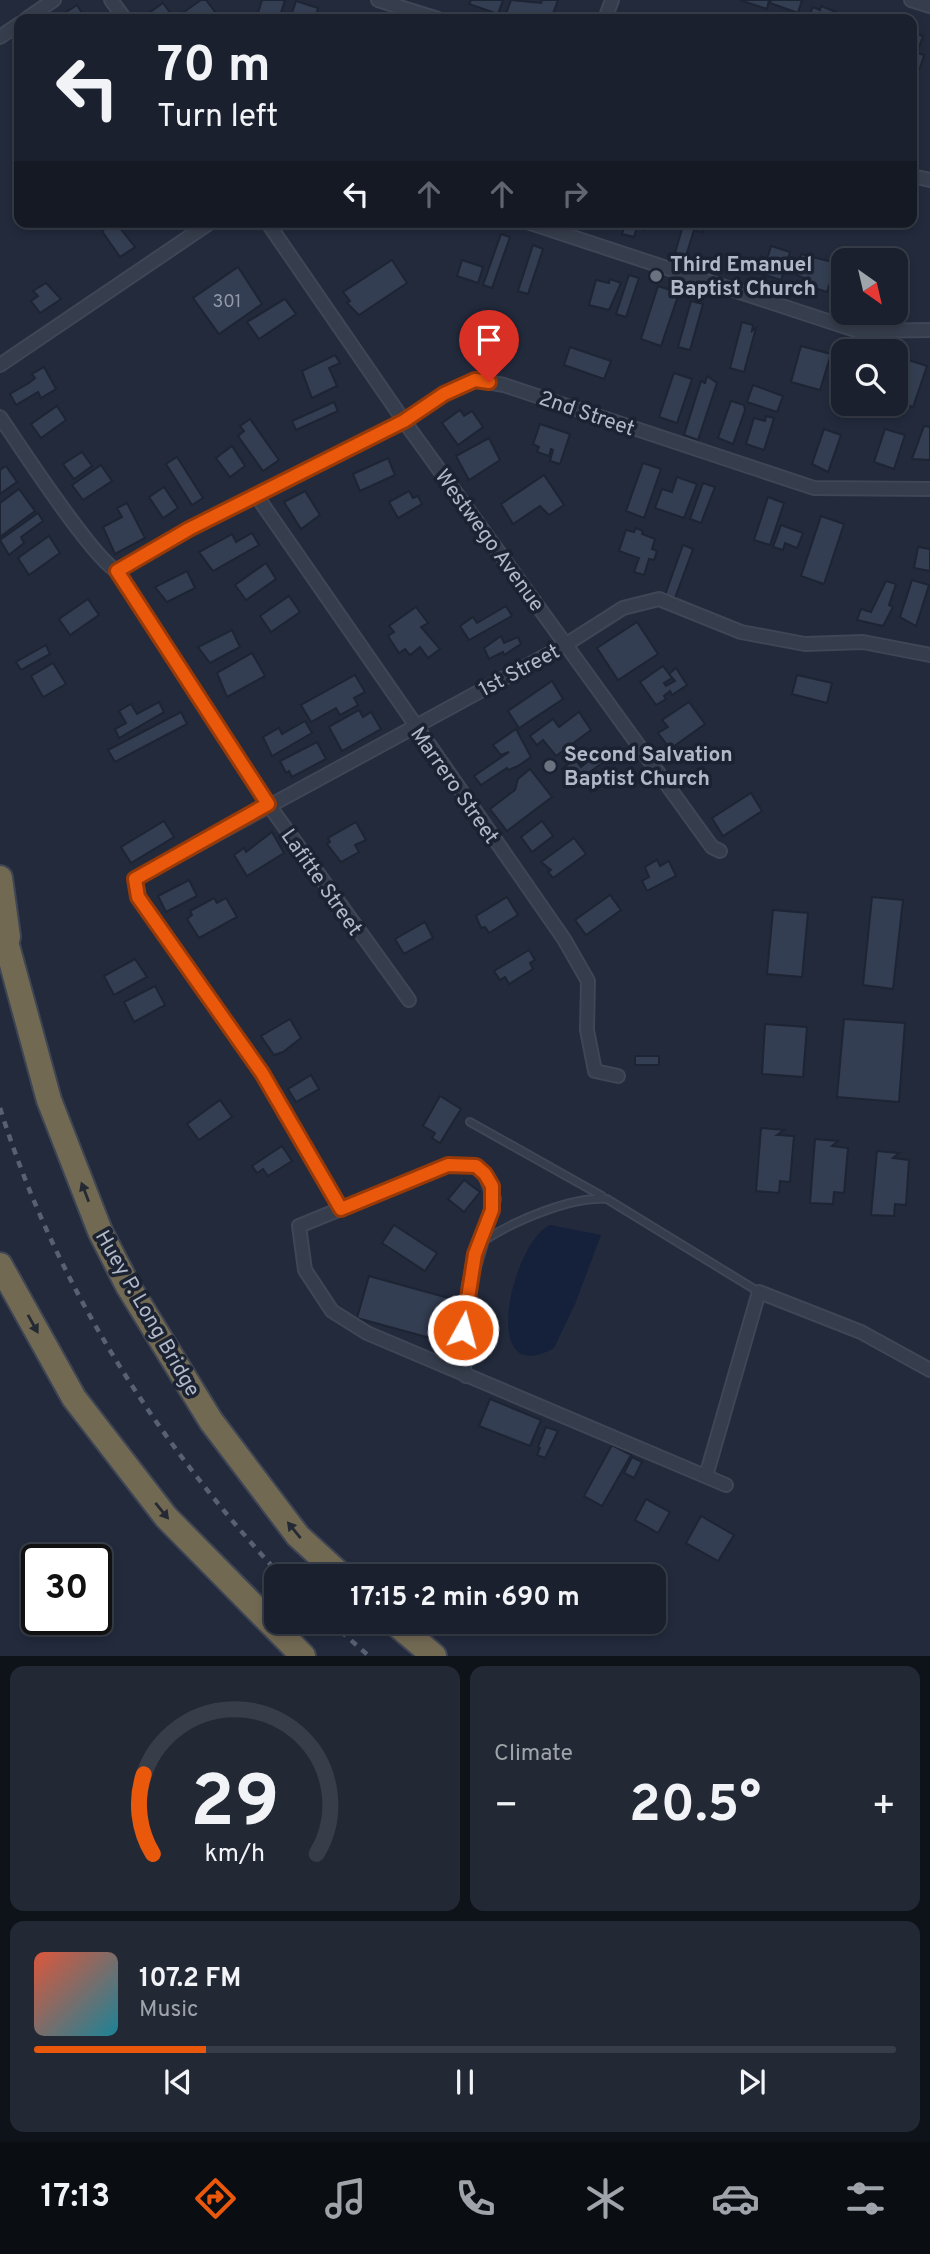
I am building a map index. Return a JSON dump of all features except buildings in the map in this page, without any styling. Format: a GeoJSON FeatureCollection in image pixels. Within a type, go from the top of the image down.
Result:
{"type":"FeatureCollection","features":[{"type":"Feature","properties":{"kind":"highway"},"geometry":{"type":"LineString","coordinates":[[0,878],[13,969]]}},
{"type":"Feature","properties":{"kind":"highway"},"geometry":{"type":"LineString","coordinates":[[0,920],[13,969]]}},
{"type":"Feature","properties":{"kind":"highway","name":"Huey P. Long Bridge"},"geometry":{"type":"LineString","coordinates":[[13,969],[49,1100],[100,1231],[128,1286],[211,1421],[298,1536],[329,1564]]}},
{"type":"Feature","properties":{"kind":"highway"},"geometry":{"type":"LineString","coordinates":[[0,1265],[74,1398],[166,1517],[303,1656]]}},
{"type":"Feature","properties":{"kind":"highway"},"geometry":{"type":"LineString","coordinates":[[408,1634],[434,1656]]}},
{"type":"Feature","properties":{"kind":"street"},"geometry":{"type":"LineString","coordinates":[[33,14],[54,0]]}},
{"type":"Feature","properties":{"kind":"street"},"geometry":{"type":"LineString","coordinates":[[378,0],[422,14]]}},
{"type":"Feature","properties":{"kind":"street"},"geometry":{"type":"LineString","coordinates":[[911,0],[930,6]]}},
{"type":"Feature","properties":{"kind":"street"},"geometry":{"type":"LineString","coordinates":[[0,365],[202,228]]}},
{"type":"Feature","properties":{"kind":"street","name":"Westwego Avenue"},"geometry":{"type":"LineString","coordinates":[[271,228],[404,421],[565,645],[712,847],[720,851]]}},
{"type":"Feature","properties":{"kind":"street"},"geometry":{"type":"LineString","coordinates":[[549,228],[858,331],[930,330]]}},
{"type":"Feature","properties":{"kind":"street","name":"2nd Street"},"geometry":{"type":"LineString","coordinates":[[117,571],[189,529],[404,421],[444,394],[475,380],[504,385],[757,472],[814,488],[930,489]]}},
{"type":"Feature","properties":{"kind":"street","name":"Lafitte Street"},"geometry":{"type":"LineString","coordinates":[[0,417],[108,567],[117,571],[268,804],[351,924],[409,1000]]}},
{"type":"Feature","properties":{"kind":"street","name":"Marrero Street"},"geometry":{"type":"LineString","coordinates":[[256,495],[564,939],[588,981],[587,1030],[595,1071],[618,1076]]}},
{"type":"Feature","properties":{"kind":"street","name":"1st Street"},"geometry":{"type":"LineString","coordinates":[[341,1209],[262,1073],[138,897],[135,879],[268,804],[565,645],[622,608],[659,600],[741,632],[804,644],[863,642],[930,655]]}},
{"type":"Feature","properties":{"kind":"street"},"geometry":{"type":"LineString","coordinates":[[466,1376],[460,1353],[469,1284],[494,1199],[485,1174],[476,1166],[448,1165],[299,1226],[305,1270],[332,1311],[367,1333],[466,1376],[726,1485]]}},
{"type":"Feature","properties":{"kind":"street"},"geometry":{"type":"LineString","coordinates":[[706,1476],[759,1292],[861,1332],[930,1370]]}},
{"type":"Feature","properties":{"kind":"lane"},"geometry":{"type":"LineString","coordinates":[[470,1122],[607,1199],[759,1292]]}},
{"type":"Feature","properties":{"kind":"lane"},"geometry":{"type":"LineString","coordinates":[[480,1244],[502,1229],[587,1197],[607,1199]]}},
{"type":"Feature","properties":{"kind":"water"},"geometry":{"type":"Polygon","coordinates":[[[550,1225],[601,1235],[575,1304],[554,1348],[530,1356],[516,1349],[509,1332],[509,1309],[514,1283],[524,1257],[536,1237],[550,1225]]]}},
{"type":"Feature","properties":{"kind":"railway"},"geometry":{"type":"LineString","coordinates":[[0,1108],[23,1174],[50,1237],[115,1358],[152,1416],[193,1471],[270,1564]]}},
{"type":"Feature","properties":{"kind":"railway"},"geometry":{"type":"LineString","coordinates":[[344,1634],[369,1656]]}},
{"type":"Feature","properties":{"kind":"place","name":"Third Emanuel Baptist Church"},"geometry":{"type":"Point","coordinates":[656,276]}},
{"type":"Feature","properties":{"kind":"place","name":"Second Salvation Baptist Church"},"geometry":{"type":"Point","coordinates":[550,766]}},
{"type":"Feature","properties":{"kind":"route"},"geometry":{"type":"LineString","coordinates":[[463,1330],[475,1254],[494,1199],[492,1186],[485,1174],[476,1166],[463,1163],[448,1165],[341,1209],[320,1168],[262,1073],[138,897],[135,879],[268,804],[117,571],[189,529],[404,421],[444,394],[475,380],[489,382]]}}]}
